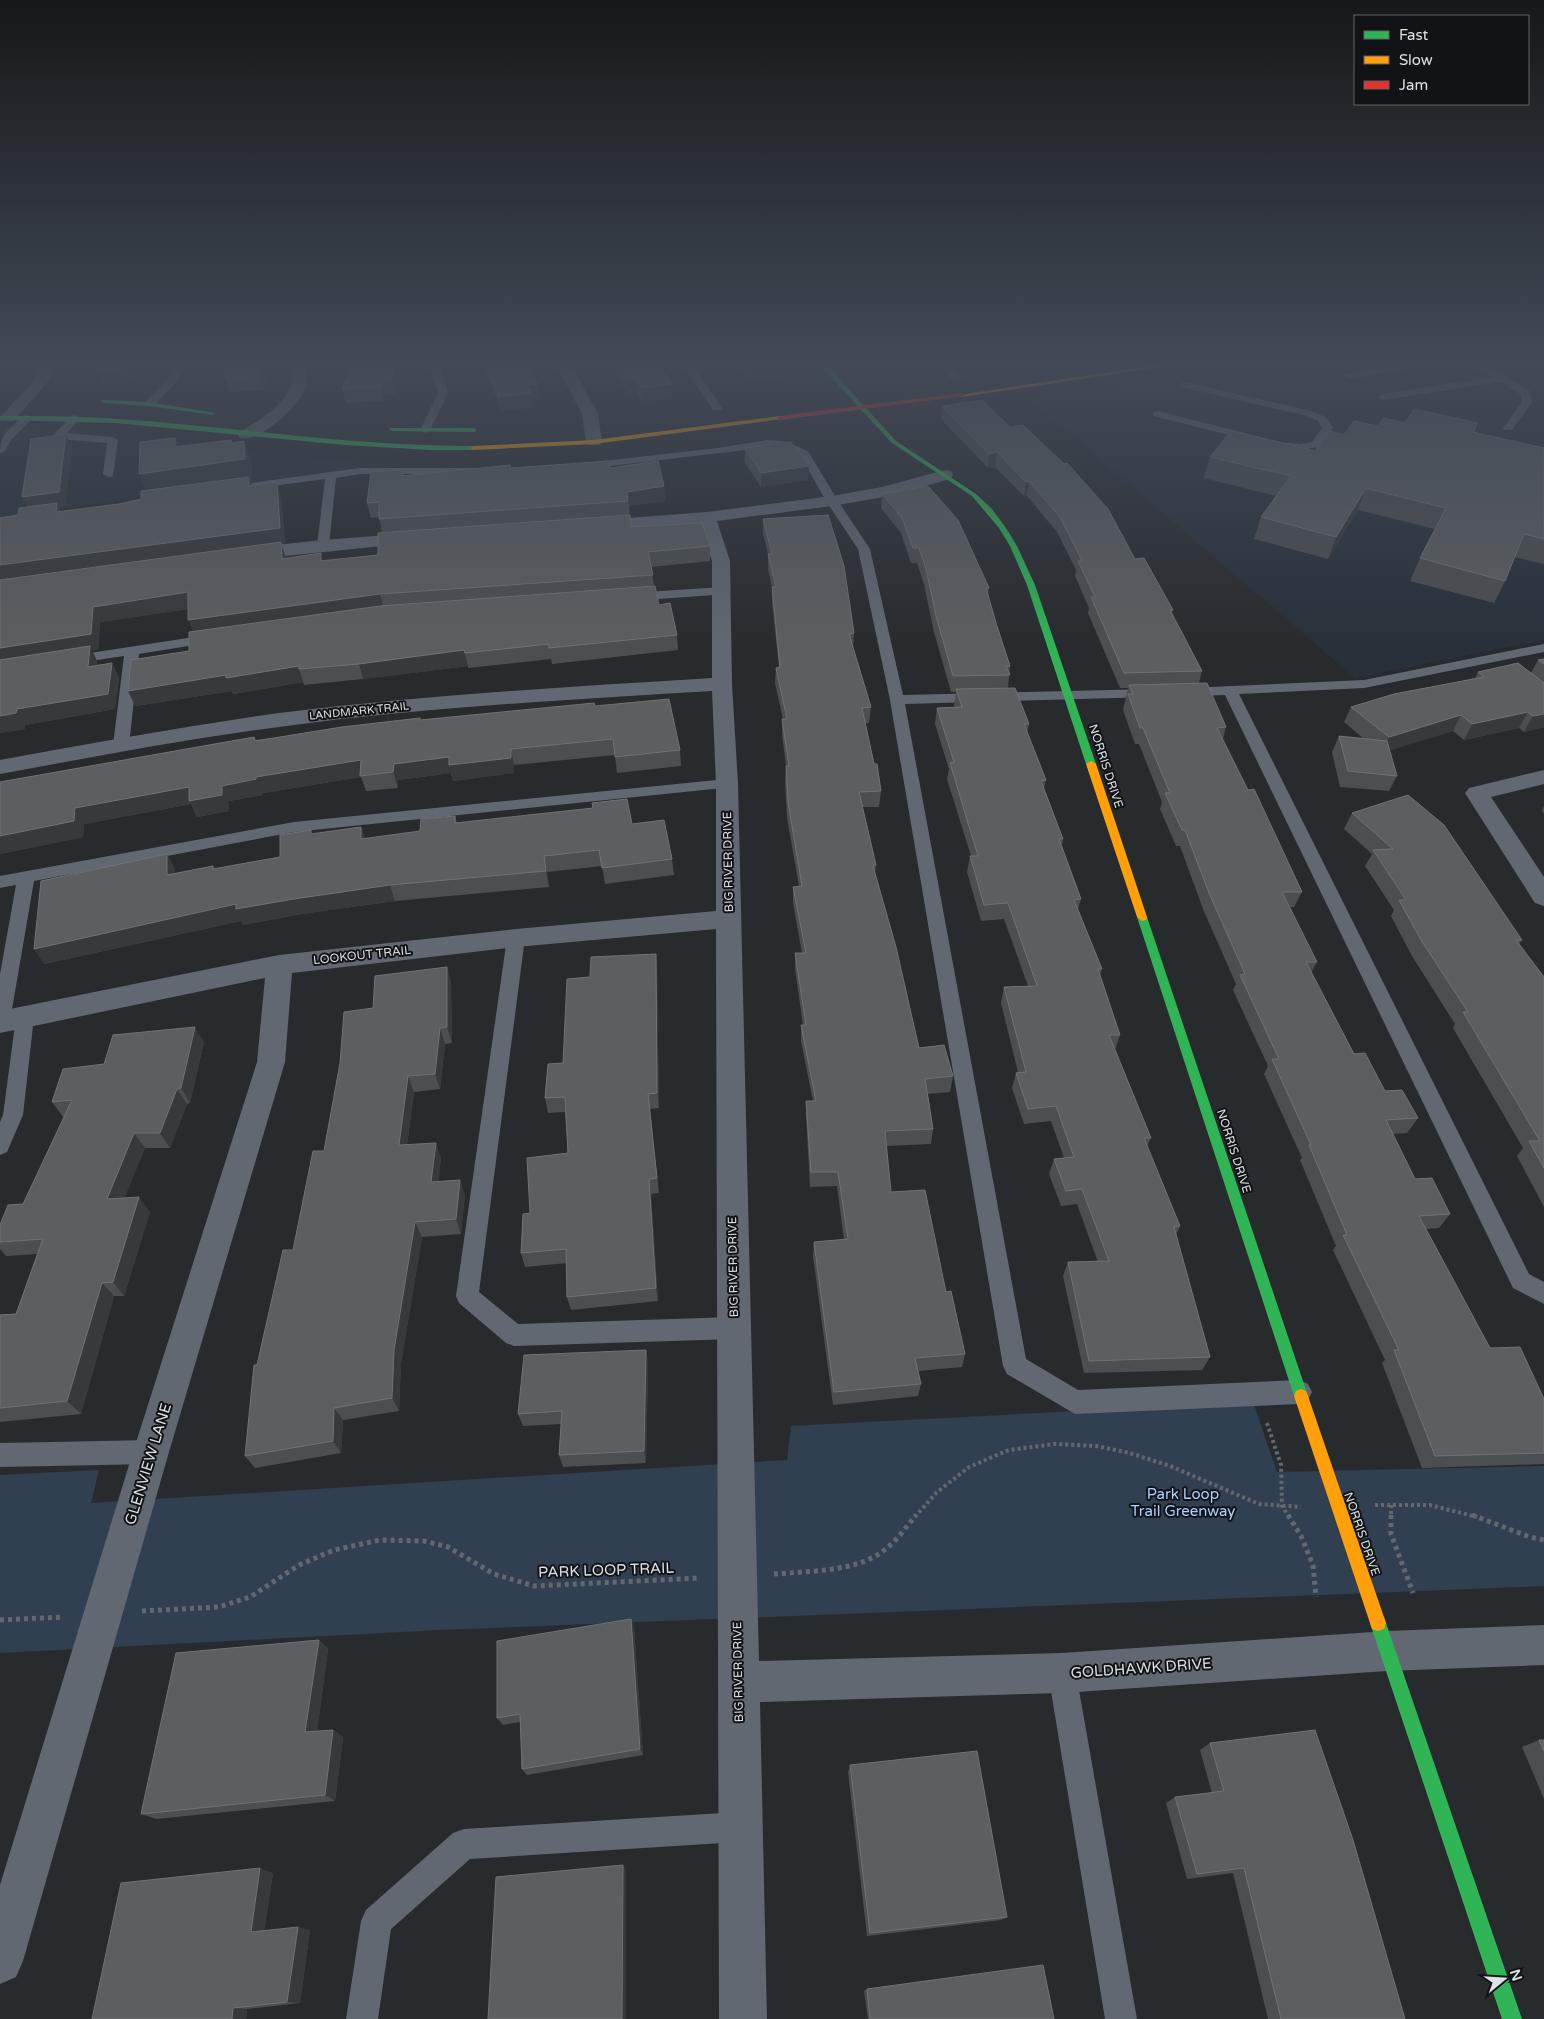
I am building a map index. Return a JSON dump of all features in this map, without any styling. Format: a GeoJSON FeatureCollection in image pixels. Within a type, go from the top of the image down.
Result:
{"type":"FeatureCollection","features":[{"type":"Feature","properties":{"kind":"main road","name":"NORRIS DRIVE"},"geometry":{"type":"LineString","coordinates":[[916,457],[975,495],[1000,523],[1012,543],[1032,588],[1300,1392],[1512,2019]]}},
{"type":"Feature","properties":{"kind":"street"},"geometry":{"type":"LineString","coordinates":[[581,526],[707,517],[832,500],[884,492],[945,475]]}},
{"type":"Feature","properties":{"kind":"street","name":"BIG RIVER DRIVE"},"geometry":{"type":"LineString","coordinates":[[707,517],[721,561],[722,684],[727,784],[739,1827],[743,2019]]}},
{"type":"Feature","properties":{"kind":"street"},"geometry":{"type":"LineString","coordinates":[[228,557],[323,545],[436,536]]}},
{"type":"Feature","properties":{"kind":"street","name":"LANDMARK TRAIL"},"geometry":{"type":"LineString","coordinates":[[0,766],[121,745],[318,715],[399,706],[722,684]]}},
{"type":"Feature","properties":{"kind":"street"},"geometry":{"type":"LineString","coordinates":[[1544,777],[1477,793],[1544,898]]}},
{"type":"Feature","properties":{"kind":"street","name":"LOOKOUT TRAIL"},"geometry":{"type":"LineString","coordinates":[[9,1020],[280,965],[516,938],[729,919]]}},
{"type":"Feature","properties":{"kind":"street","name":"GLENVIEW LANE"},"geometry":{"type":"LineString","coordinates":[[0,1961],[13,1872],[151,1452],[271,1062],[280,965]]}},
{"type":"Feature","properties":{"kind":"street","name":"GOLDHAWK DRIVE"},"geometry":{"type":"LineString","coordinates":[[738,1682],[1062,1673],[1388,1651],[1544,1645]]}},
{"type":"Feature","properties":{"kind":"lane"},"geometry":{"type":"LineString","coordinates":[[110,474],[111,457]]}},
{"type":"Feature","properties":{"kind":"lane"},"geometry":{"type":"LineString","coordinates":[[569,467],[659,457]]}},
{"type":"Feature","properties":{"kind":"lane"},"geometry":{"type":"LineString","coordinates":[[807,457],[864,549],[897,700],[1015,1366],[1075,1402],[1300,1392]]}},
{"type":"Feature","properties":{"kind":"lane"},"geometry":{"type":"LineString","coordinates":[[243,487],[360,471],[486,471]]}},
{"type":"Feature","properties":{"kind":"lane"},"geometry":{"type":"LineString","coordinates":[[323,545],[331,475]]}},
{"type":"Feature","properties":{"kind":"lane"},"geometry":{"type":"LineString","coordinates":[[613,599],[722,591]]}},
{"type":"Feature","properties":{"kind":"lane"},"geometry":{"type":"LineString","coordinates":[[56,662],[229,636]]}},
{"type":"Feature","properties":{"kind":"lane"},"geometry":{"type":"LineString","coordinates":[[897,700],[1067,694],[1231,692],[1364,684],[1544,648]]}},
{"type":"Feature","properties":{"kind":"lane"},"geometry":{"type":"LineString","coordinates":[[121,745],[132,650]]}},
{"type":"Feature","properties":{"kind":"lane"},"geometry":{"type":"LineString","coordinates":[[1495,658],[1509,669]]}},
{"type":"Feature","properties":{"kind":"lane"},"geometry":{"type":"LineString","coordinates":[[1231,692],[1521,1281],[1544,1294]]}},
{"type":"Feature","properties":{"kind":"lane"},"geometry":{"type":"LineString","coordinates":[[0,882],[294,827],[727,784]]}},
{"type":"Feature","properties":{"kind":"lane"},"geometry":{"type":"LineString","coordinates":[[0,1146],[13,1115],[9,1020],[26,877]]}},
{"type":"Feature","properties":{"kind":"lane"},"geometry":{"type":"LineString","coordinates":[[516,938],[467,1296],[514,1335],[734,1328]]}},
{"type":"Feature","properties":{"kind":"lane"},"geometry":{"type":"LineString","coordinates":[[0,1454],[151,1452]]}},
{"type":"Feature","properties":{"kind":"lane"},"geometry":{"type":"LineString","coordinates":[[1062,1673],[1121,2019]]}},
{"type":"Feature","properties":{"kind":"lane"},"geometry":{"type":"LineString","coordinates":[[362,2019],[377,1921],[464,1844],[739,1827]]}},
{"type":"Feature","properties":{"kind":"path"},"geometry":{"type":"LineString","coordinates":[[1258,1394],[1281,1465],[1282,1506],[1302,1536],[1313,1565],[1316,1597]]}},
{"type":"Feature","properties":{"kind":"path"},"geometry":{"type":"LineString","coordinates":[[774,1574],[822,1570],[867,1562],[888,1548],[936,1493],[969,1467],[1009,1450],[1055,1444],[1096,1446],[1130,1453],[1170,1466],[1259,1504],[1307,1507]]}},
{"type":"Feature","properties":{"kind":"path"},"geometry":{"type":"LineString","coordinates":[[1370,1505],[1430,1505],[1482,1518],[1530,1537],[1544,1540]]}},
{"type":"Feature","properties":{"kind":"path"},"geometry":{"type":"LineString","coordinates":[[1391,1505],[1391,1534],[1413,1593]]}},
{"type":"Feature","properties":{"kind":"path","name":"PARK LOOP TRAIL"},"geometry":{"type":"LineString","coordinates":[[141,1611],[219,1607],[250,1597],[299,1565],[334,1550],[380,1540],[424,1541],[448,1547],[494,1574],[534,1586],[707,1578]]}},
{"type":"Feature","properties":{"kind":"path"},"geometry":{"type":"LineString","coordinates":[[0,1620],[73,1617]]}},
{"type":"Feature","properties":{"kind":"shaded area"},"geometry":{"type":"Polygon","coordinates":[[[0,457],[302,457],[382,465],[0,517],[0,457]]]}},
{"type":"Feature","properties":{"kind":"shaded area"},"geometry":{"type":"Polygon","coordinates":[[[1098,457],[1544,457],[1544,640],[1355,678],[1098,457]]]}},
{"type":"Feature","properties":{"kind":"green space","name":"Park Loop Trail Greenway"},"geometry":{"type":"Polygon","coordinates":[[[1253,1402],[1277,1472],[1544,1466],[1544,1586],[439,1630],[0,1653],[0,1475],[99,1470],[91,1503],[787,1460],[791,1426],[1253,1402]]]}},
{"type":"Feature","properties":{"kind":"building"},"geometry":{"type":"Polygon","coordinates":[[[28,457],[63,457],[59,492],[22,497],[28,457]]]}},
{"type":"Feature","properties":{"kind":"building"},"geometry":{"type":"Polygon","coordinates":[[[140,457],[245,457],[245,459],[139,474],[140,457]]]}},
{"type":"Feature","properties":{"kind":"building"},"geometry":{"type":"Polygon","coordinates":[[[751,457],[802,457],[809,466],[761,473],[751,457]]]}},
{"type":"Feature","properties":{"kind":"building"},"geometry":{"type":"Polygon","coordinates":[[[1002,457],[1057,457],[1064,464],[1067,463],[1108,509],[1135,559],[1144,558],[1173,610],[1170,610],[1202,671],[1124,673],[1091,597],[1095,597],[1078,561],[1082,561],[1060,517],[1029,481],[1026,482],[1002,457]]]}},
{"type":"Feature","properties":{"kind":"building"},"geometry":{"type":"Polygon","coordinates":[[[1211,457],[1544,457],[1544,539],[1524,534],[1505,581],[1420,558],[1446,508],[1366,488],[1336,537],[1261,517],[1291,476],[1211,457]]]}},
{"type":"Feature","properties":{"kind":"building"},"geometry":{"type":"Polygon","coordinates":[[[609,461],[610,468],[658,461],[664,486],[627,492],[628,501],[379,519],[379,502],[367,503],[371,472],[403,470],[402,476],[510,465],[511,468],[609,461]]]}},
{"type":"Feature","properties":{"kind":"building"},"geometry":{"type":"Polygon","coordinates":[[[249,477],[249,486],[277,482],[280,528],[0,565],[0,518],[18,515],[19,508],[57,503],[56,512],[119,504],[141,499],[141,491],[249,477]]]}},
{"type":"Feature","properties":{"kind":"building"},"geometry":{"type":"Polygon","coordinates":[[[928,486],[958,520],[989,588],[986,588],[1010,666],[1006,666],[1010,675],[953,676],[919,548],[913,548],[902,518],[882,494],[928,486]]]}},
{"type":"Feature","properties":{"kind":"building"},"geometry":{"type":"Polygon","coordinates":[[[630,515],[631,527],[702,523],[710,546],[648,552],[653,575],[380,594],[188,620],[188,592],[93,607],[91,634],[0,648],[0,580],[281,542],[282,559],[321,553],[321,561],[378,555],[378,533],[630,515]]]}},
{"type":"Feature","properties":{"kind":"building"},"geometry":{"type":"Polygon","coordinates":[[[828,515],[844,566],[854,633],[849,634],[871,707],[862,708],[874,764],[877,764],[881,791],[859,792],[876,865],[873,866],[896,947],[919,1048],[944,1045],[953,1076],[925,1079],[933,1129],[885,1131],[891,1192],[925,1190],[946,1292],[951,1291],[965,1354],[915,1358],[921,1384],[834,1392],[814,1242],[848,1239],[838,1172],[811,1172],[806,1101],[816,1101],[801,1025],[806,1025],[795,953],[806,953],[793,887],[802,886],[788,802],[786,766],[789,766],[782,719],[787,719],[776,668],[780,667],[772,587],[776,587],[768,554],[772,554],[763,519],[828,515]]]}},
{"type":"Feature","properties":{"kind":"building"},"geometry":{"type":"Polygon","coordinates":[[[655,586],[659,605],[670,603],[677,635],[549,648],[549,644],[465,653],[464,650],[359,664],[299,669],[299,666],[226,678],[226,675],[128,691],[131,660],[189,651],[189,632],[380,606],[655,586]]]}},
{"type":"Feature","properties":{"kind":"building"},"geometry":{"type":"Polygon","coordinates":[[[90,646],[88,667],[112,663],[108,694],[17,709],[16,713],[0,716],[0,660],[90,646]]]}},
{"type":"Feature","properties":{"kind":"building"},"geometry":{"type":"Polygon","coordinates":[[[1518,663],[1544,683],[1544,714],[1533,716],[1528,712],[1472,724],[1461,715],[1389,737],[1351,707],[1394,694],[1484,677],[1478,672],[1518,663]]]}},
{"type":"Feature","properties":{"kind":"building"},"geometry":{"type":"Polygon","coordinates":[[[1207,683],[1226,727],[1217,728],[1248,790],[1254,789],[1302,892],[1282,892],[1317,962],[1306,962],[1354,1054],[1365,1053],[1385,1091],[1402,1090],[1418,1118],[1386,1120],[1415,1179],[1432,1178],[1450,1214],[1419,1216],[1490,1348],[1520,1347],[1544,1399],[1544,1453],[1435,1456],[1394,1350],[1399,1350],[1343,1235],[1347,1235],[1309,1145],[1311,1145],[1272,1059],[1279,1059],[1240,975],[1245,974],[1209,893],[1185,830],[1182,830],[1165,793],[1170,793],[1143,728],[1140,728],[1128,694],[1133,694],[1129,685],[1207,683]]]}},
{"type":"Feature","properties":{"kind":"building"},"geometry":{"type":"Polygon","coordinates":[[[1015,688],[1029,724],[1024,724],[1046,780],[1041,781],[1063,839],[1059,839],[1081,899],[1074,900],[1102,969],[1098,969],[1120,1035],[1109,1035],[1151,1138],[1144,1138],[1180,1226],[1174,1227],[1210,1357],[1089,1361],[1068,1262],[1109,1261],[1082,1189],[1066,1191],[1054,1159],[1074,1157],[1056,1106],[1028,1109],[1016,1073],[1026,1072],[1004,987],[1037,986],[1008,903],[984,905],[970,856],[978,856],[950,763],[954,762],[937,708],[962,707],[956,689],[1015,688]]]}},
{"type":"Feature","properties":{"kind":"building"},"geometry":{"type":"Polygon","coordinates":[[[669,699],[680,750],[615,757],[613,739],[511,749],[511,758],[449,765],[449,757],[394,764],[393,772],[360,776],[361,760],[256,777],[256,779],[222,786],[222,795],[189,801],[189,787],[75,808],[74,821],[0,836],[0,782],[254,737],[255,741],[342,727],[420,718],[420,720],[594,703],[595,706],[669,699]]]}},
{"type":"Feature","properties":{"kind":"building"},"geometry":{"type":"Polygon","coordinates":[[[1339,736],[1387,741],[1397,776],[1348,771],[1339,736]]]}},
{"type":"Feature","properties":{"kind":"building"},"geometry":{"type":"Polygon","coordinates":[[[1408,795],[1444,825],[1522,940],[1516,940],[1544,977],[1544,1168],[1529,1141],[1540,1141],[1463,1012],[1468,1012],[1421,940],[1399,900],[1406,900],[1373,850],[1393,849],[1352,813],[1408,795]]]}},
{"type":"Feature","properties":{"kind":"building"},"geometry":{"type":"Polygon","coordinates":[[[627,799],[632,824],[664,820],[672,859],[602,868],[599,850],[544,856],[546,871],[390,885],[236,909],[236,904],[34,949],[41,881],[167,854],[167,875],[213,866],[213,869],[280,857],[280,835],[311,830],[311,834],[361,827],[361,839],[420,831],[421,819],[455,816],[455,823],[593,808],[592,803],[627,799]]]}},
{"type":"Feature","properties":{"kind":"building"},"geometry":{"type":"Polygon","coordinates":[[[656,954],[657,1093],[648,1094],[657,1178],[649,1179],[656,1288],[567,1297],[566,1249],[521,1253],[523,1214],[530,1213],[527,1158],[568,1153],[565,1097],[545,1098],[548,1064],[563,1063],[567,979],[590,977],[591,957],[656,954]]]}},
{"type":"Feature","properties":{"kind":"building"},"geometry":{"type":"Polygon","coordinates":[[[447,967],[447,1027],[440,1028],[435,1074],[408,1076],[399,1145],[436,1143],[431,1182],[460,1180],[456,1219],[415,1222],[394,1350],[392,1398],[334,1408],[333,1441],[245,1456],[254,1365],[257,1365],[283,1250],[293,1250],[313,1151],[324,1151],[340,1063],[344,1012],[373,1008],[375,976],[447,967]]]}},
{"type":"Feature","properties":{"kind":"building"},"geometry":{"type":"Polygon","coordinates":[[[195,1027],[181,1088],[177,1089],[160,1133],[134,1133],[107,1199],[139,1197],[113,1282],[102,1283],[67,1401],[0,1408],[0,1315],[16,1314],[43,1239],[0,1242],[0,1225],[8,1205],[23,1204],[72,1100],[52,1102],[63,1069],[104,1064],[113,1035],[195,1027]]]}},
{"type":"Feature","properties":{"kind":"building"},"geometry":{"type":"Polygon","coordinates":[[[646,1350],[644,1451],[559,1455],[562,1411],[518,1414],[524,1355],[646,1350]]]}},
{"type":"Feature","properties":{"kind":"building"},"geometry":{"type":"Polygon","coordinates":[[[631,1619],[640,1749],[522,1769],[520,1714],[497,1718],[497,1641],[631,1619]]]}},
{"type":"Feature","properties":{"kind":"building"},"geometry":{"type":"Polygon","coordinates":[[[319,1640],[305,1732],[333,1730],[325,1795],[141,1814],[176,1653],[319,1640]]]}},
{"type":"Feature","properties":{"kind":"building"},"geometry":{"type":"Polygon","coordinates":[[[1315,1730],[1353,1840],[1405,2019],[1281,2019],[1244,1868],[1197,1874],[1175,1797],[1224,1791],[1210,1743],[1315,1730]]]}},
{"type":"Feature","properties":{"kind":"building"},"geometry":{"type":"Polygon","coordinates":[[[1539,1740],[1544,1740],[1544,1751],[1539,1740]]]}},
{"type":"Feature","properties":{"kind":"building"},"geometry":{"type":"Polygon","coordinates":[[[977,1751],[1007,1917],[870,1933],[850,1765],[977,1751]]]}},
{"type":"Feature","properties":{"kind":"building"},"geometry":{"type":"Polygon","coordinates":[[[623,1865],[622,2019],[488,2019],[496,1877],[623,1865]]]}},
{"type":"Feature","properties":{"kind":"building"},"geometry":{"type":"Polygon","coordinates":[[[260,1868],[251,1932],[298,1927],[287,2002],[233,2008],[232,2019],[92,2019],[121,1883],[260,1868]]]}},
{"type":"Feature","properties":{"kind":"building"},"geometry":{"type":"Polygon","coordinates":[[[1043,1965],[1054,2019],[870,2019],[867,1989],[1043,1965]]]}},
{"type":"Feature","properties":{"kind":"traffic: fast"},"geometry":{"type":"LineString","coordinates":[[917,457],[974,495],[989,511],[1013,546],[1031,585],[1091,764]]}},
{"type":"Feature","properties":{"kind":"traffic: fast"},"geometry":{"type":"LineString","coordinates":[[1142,917],[1301,1396]]}},
{"type":"Feature","properties":{"kind":"traffic: fast"},"geometry":{"type":"LineString","coordinates":[[1378,1623],[1512,2019]]}},
{"type":"Feature","properties":{"kind":"traffic: slow"},"geometry":{"type":"LineString","coordinates":[[1091,764],[1142,917]]}},
{"type":"Feature","properties":{"kind":"traffic: slow"},"geometry":{"type":"LineString","coordinates":[[1301,1396],[1378,1623]]}}]}
